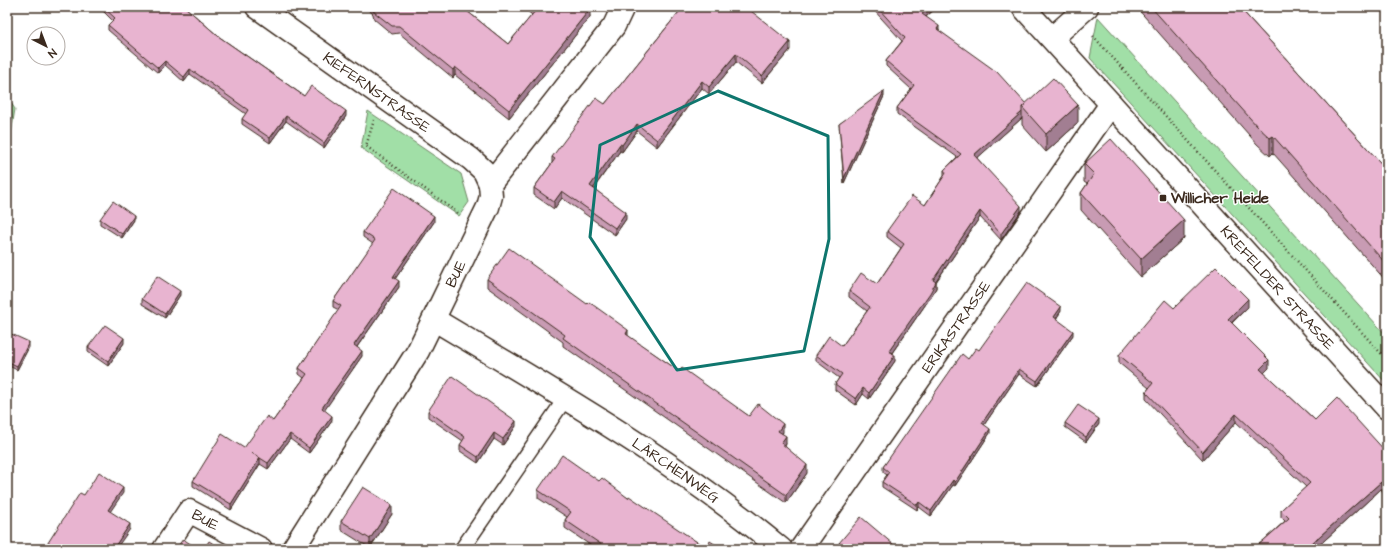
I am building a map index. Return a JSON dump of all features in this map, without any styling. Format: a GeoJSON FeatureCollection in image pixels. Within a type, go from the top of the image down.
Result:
{"type":"FeatureCollection","features":[{"type":"Feature","properties":{"kind":"street","name":"KIEFERNSTRASSE"},"geometry":{"type":"LineString","coordinates":[[257,7],[471,159],[484,171],[490,184]]}},
{"type":"Feature","properties":{"kind":"street"},"geometry":{"type":"LineString","coordinates":[[490,184],[614,26],[623,7]]}},
{"type":"Feature","properties":{"kind":"street","name":"KREFELDER STRASSE"},"geometry":{"type":"LineString","coordinates":[[1023,7],[1387,408]]}},
{"type":"Feature","properties":{"kind":"street"},"geometry":{"type":"LineString","coordinates":[[1052,38],[1081,12]]}},
{"type":"Feature","properties":{"kind":"street","name":"ERIKASTRASSE"},"geometry":{"type":"LineString","coordinates":[[801,549],[1111,104]]}},
{"type":"Feature","properties":{"kind":"street","name":"BUE"},"geometry":{"type":"LineString","coordinates":[[293,549],[399,382],[435,320],[490,202],[490,184]]}},
{"type":"Feature","properties":{"kind":"street","name":"LÄRCHENWEG"},"geometry":{"type":"LineString","coordinates":[[435,320],[565,398],[705,490],[781,549]]}},
{"type":"Feature","properties":{"kind":"street","name":"BUE"},"geometry":{"type":"LineString","coordinates":[[164,549],[189,511],[261,549]]}},
{"type":"Feature","properties":{"kind":"lane"},"geometry":{"type":"LineString","coordinates":[[462,549],[565,398]]}},
{"type":"Feature","properties":{"kind":"path"},"geometry":{"type":"LineString","coordinates":[[1081,12],[1387,360]]}},
{"type":"Feature","properties":{"kind":"path"},"geometry":{"type":"LineString","coordinates":[[381,94],[366,146],[478,228]]}},
{"type":"Feature","properties":{"kind":"highlighted area"},"geometry":{"type":"Polygon","coordinates":[[[718,91],[828,136],[829,239],[804,351],[677,370],[590,237],[600,145],[718,91]]]}},
{"type":"Feature","properties":{"kind":"green space"},"geometry":{"type":"Polygon","coordinates":[[[1098,17],[1387,336],[1387,384],[1090,58],[1098,17]]]}},
{"type":"Feature","properties":{"kind":"green space"},"geometry":{"type":"Polygon","coordinates":[[[7,97],[15,109],[7,159],[7,97]]]}},
{"type":"Feature","properties":{"kind":"green space"},"geometry":{"type":"Polygon","coordinates":[[[368,111],[461,174],[469,202],[459,216],[361,148],[368,111]]]}},
{"type":"Feature","properties":{"kind":"building"},"geometry":{"type":"Polygon","coordinates":[[[103,7],[185,7],[218,36],[304,96],[311,86],[346,111],[324,143],[286,116],[270,138],[242,119],[248,110],[190,69],[184,77],[165,61],[158,68],[108,25],[115,18],[103,7]]]}},
{"type":"Feature","properties":{"kind":"building"},"geometry":{"type":"Polygon","coordinates":[[[373,7],[462,7],[508,44],[536,10],[533,7],[588,7],[590,9],[509,110],[455,67],[453,70],[399,26],[392,26],[374,12],[373,7]]]}},
{"type":"Feature","properties":{"kind":"building"},"geometry":{"type":"Polygon","coordinates":[[[683,7],[746,7],[790,42],[762,76],[736,54],[709,87],[702,81],[657,140],[637,124],[622,145],[620,144],[590,186],[626,212],[615,228],[562,191],[554,202],[534,188],[555,159],[552,157],[596,98],[605,104],[683,7]]]}},
{"type":"Feature","properties":{"kind":"building"},"geometry":{"type":"Polygon","coordinates":[[[877,7],[930,7],[922,14],[939,26],[937,29],[997,72],[1026,104],[1022,107],[1022,112],[974,155],[1021,206],[1001,234],[980,211],[933,280],[936,282],[930,293],[889,351],[895,355],[869,393],[863,388],[856,399],[835,384],[842,374],[816,355],[829,336],[842,346],[870,307],[849,291],[861,273],[877,284],[904,244],[887,231],[912,196],[925,205],[946,173],[944,170],[961,154],[897,108],[914,85],[886,61],[905,38],[877,7]]]}},
{"type":"Feature","properties":{"kind":"building"},"geometry":{"type":"Polygon","coordinates":[[[1151,7],[1239,7],[1387,170],[1387,189],[1385,191],[1387,193],[1387,265],[1273,136],[1270,138],[1257,126],[1151,7]]]}},
{"type":"Feature","properties":{"kind":"building"},"geometry":{"type":"Polygon","coordinates":[[[1053,78],[1078,105],[1046,134],[1022,107],[1053,78]]]}},
{"type":"Feature","properties":{"kind":"building"},"geometry":{"type":"Polygon","coordinates":[[[884,91],[844,178],[839,124],[884,91]]]}},
{"type":"Feature","properties":{"kind":"building"},"geometry":{"type":"Polygon","coordinates":[[[1111,139],[1184,220],[1141,259],[1081,193],[1094,174],[1084,164],[1111,139]]]}},
{"type":"Feature","properties":{"kind":"building"},"geometry":{"type":"Polygon","coordinates":[[[394,188],[434,216],[393,277],[399,281],[354,345],[362,351],[322,408],[332,416],[309,448],[290,434],[268,463],[260,458],[231,504],[193,481],[222,434],[244,448],[267,416],[273,421],[307,374],[299,368],[341,306],[333,301],[375,240],[363,232],[394,188]]]}},
{"type":"Feature","properties":{"kind":"building"},"geometry":{"type":"Polygon","coordinates":[[[113,201],[134,216],[122,234],[100,219],[113,201]]]}},
{"type":"Feature","properties":{"kind":"building"},"geometry":{"type":"Polygon","coordinates":[[[509,248],[587,304],[589,302],[628,330],[626,334],[679,371],[682,368],[749,416],[758,404],[783,424],[778,431],[786,436],[781,443],[807,465],[786,495],[563,338],[565,335],[487,279],[509,248]]]}},
{"type":"Feature","properties":{"kind":"building"},"geometry":{"type":"Polygon","coordinates":[[[1216,267],[1248,299],[1228,319],[1269,360],[1260,369],[1315,420],[1337,398],[1387,453],[1387,485],[1385,487],[1381,482],[1312,543],[1317,549],[1256,549],[1255,548],[1289,518],[1281,510],[1310,483],[1236,414],[1203,452],[1146,392],[1153,383],[1119,355],[1165,300],[1174,308],[1216,267]]]}},
{"type":"Feature","properties":{"kind":"building"},"geometry":{"type":"Polygon","coordinates":[[[157,276],[180,291],[165,314],[142,299],[157,276]]]}},
{"type":"Feature","properties":{"kind":"building"},"geometry":{"type":"Polygon","coordinates":[[[1027,283],[1061,307],[1054,317],[1073,331],[1037,381],[1019,369],[982,423],[990,429],[955,482],[953,480],[931,511],[919,502],[917,505],[882,482],[889,472],[883,467],[962,354],[968,359],[976,348],[979,350],[1027,283]]]}},
{"type":"Feature","properties":{"kind":"building"},"geometry":{"type":"Polygon","coordinates":[[[105,325],[124,338],[108,361],[88,347],[105,325]]]}},
{"type":"Feature","properties":{"kind":"building"},"geometry":{"type":"Polygon","coordinates":[[[7,332],[29,342],[17,366],[7,361],[7,332]]]}},
{"type":"Feature","properties":{"kind":"building"},"geometry":{"type":"Polygon","coordinates":[[[452,376],[516,421],[503,439],[494,433],[478,457],[460,445],[465,437],[428,411],[452,376]]]}},
{"type":"Feature","properties":{"kind":"building"},"geometry":{"type":"Polygon","coordinates":[[[1078,405],[1099,419],[1086,437],[1065,423],[1078,405]]]}},
{"type":"Feature","properties":{"kind":"building"},"geometry":{"type":"Polygon","coordinates":[[[562,455],[599,481],[602,478],[628,498],[629,496],[706,548],[710,541],[722,549],[608,549],[565,520],[571,512],[538,490],[562,455]]]}},
{"type":"Feature","properties":{"kind":"building"},"geometry":{"type":"Polygon","coordinates":[[[99,472],[123,488],[108,510],[130,524],[113,549],[44,549],[80,493],[84,495],[99,472]]]}},
{"type":"Feature","properties":{"kind":"building"},"geometry":{"type":"Polygon","coordinates":[[[363,487],[392,505],[370,539],[341,521],[363,487]]]}},
{"type":"Feature","properties":{"kind":"building"},"geometry":{"type":"Polygon","coordinates":[[[861,517],[894,545],[891,549],[846,549],[839,543],[861,517]]]}},
{"type":"Feature","properties":{"kind":"building"},"geometry":{"type":"Polygon","coordinates":[[[183,539],[198,549],[176,549],[183,539]]]}},
{"type":"Feature","properties":{"kind":"building"},"geometry":{"type":"Polygon","coordinates":[[[209,541],[221,549],[204,549],[209,541]]]}},
{"type":"Feature","properties":{"kind":"place","name":"Willicher Heide"},"geometry":{"type":"Point","coordinates":[1163,198]}}]}
